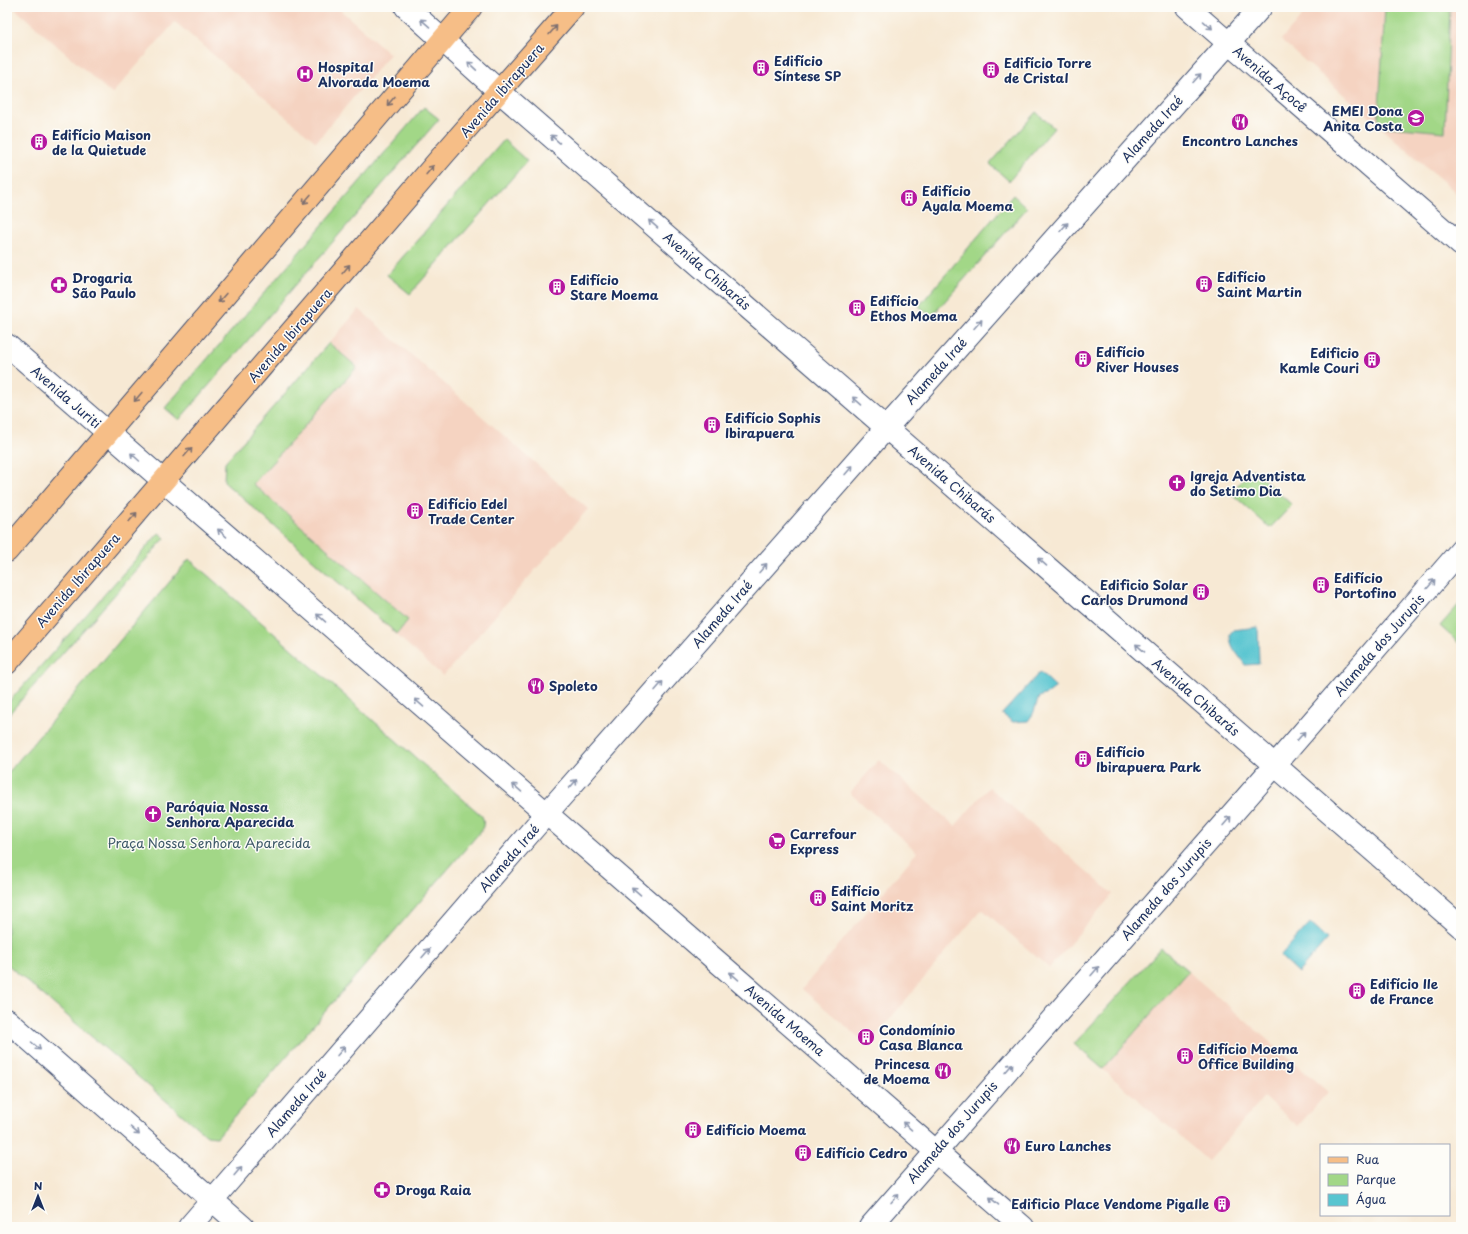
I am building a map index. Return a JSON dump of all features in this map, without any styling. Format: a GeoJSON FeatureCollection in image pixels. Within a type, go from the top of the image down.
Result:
{"type":"FeatureCollection","features":[{"type":"Feature","properties":{"kind":"main road"},"geometry":{"type":"LineString","coordinates":[[7,552],[471,7]]}},
{"type":"Feature","properties":{"kind":"main road","name":"Avenida Ibirapuera"},"geometry":{"type":"LineString","coordinates":[[7,663],[445,152],[500,92],[574,7]]}},
{"type":"Feature","properties":{"kind":"street","name":"Avenida Chibarás"},"geometry":{"type":"LineString","coordinates":[[406,7],[500,92],[887,426],[1461,927]]}},
{"type":"Feature","properties":{"kind":"street","name":"Avenida Açocê"},"geometry":{"type":"LineString","coordinates":[[1187,7],[1461,245]]}},
{"type":"Feature","properties":{"kind":"street","name":"Alameda Iraé"},"geometry":{"type":"LineString","coordinates":[[189,1227],[547,814],[887,426],[1261,7]]}},
{"type":"Feature","properties":{"kind":"street","name":"Avenida Juriti"},"geometry":{"type":"LineString","coordinates":[[7,345],[108,433]]}},
{"type":"Feature","properties":{"kind":"street"},"geometry":{"type":"LineString","coordinates":[[108,433],[547,814]]}},
{"type":"Feature","properties":{"kind":"street","name":"Alameda dos Jurupis"},"geometry":{"type":"LineString","coordinates":[[870,1227],[1275,765],[1461,550]]}},
{"type":"Feature","properties":{"kind":"street","name":"Avenida Moema"},"geometry":{"type":"LineString","coordinates":[[547,814],[1023,1227]]}},
{"type":"Feature","properties":{"kind":"street"},"geometry":{"type":"LineString","coordinates":[[7,1020],[176,1166],[243,1227]]}},
{"type":"Feature","properties":{"kind":"shaded area","name":"Hospital Alvorada Moema"},"geometry":{"type":"Polygon","coordinates":[[[13,7],[337,7],[390,54],[316,142],[175,22],[112,94],[13,7]]]}},
{"type":"Feature","properties":{"kind":"shaded area","name":"EMEI Dona Anita Costa"},"geometry":{"type":"Polygon","coordinates":[[[1310,7],[1461,7],[1461,197],[1281,40],[1310,7]]]}},
{"type":"Feature","properties":{"kind":"shaded area"},"geometry":{"type":"Polygon","coordinates":[[[359,309],[588,509],[443,676],[224,482],[225,462],[359,309]]]}},
{"type":"Feature","properties":{"kind":"shaded area"},"geometry":{"type":"Polygon","coordinates":[[[879,760],[955,826],[989,787],[1113,894],[1049,968],[982,909],[868,1045],[802,989],[917,852],[850,793],[879,760]]]}},
{"type":"Feature","properties":{"kind":"shaded area"},"geometry":{"type":"Polygon","coordinates":[[[1161,948],[1328,1092],[1298,1126],[1264,1097],[1208,1161],[1074,1044],[1161,948]]]}},
{"type":"Feature","properties":{"kind":"green space"},"geometry":{"type":"Polygon","coordinates":[[[1385,7],[1450,7],[1445,132],[1378,126],[1385,7]]]}},
{"type":"Feature","properties":{"kind":"green space"},"geometry":{"type":"Polygon","coordinates":[[[424,107],[439,119],[179,420],[165,408],[424,107]]]}},
{"type":"Feature","properties":{"kind":"green space"},"geometry":{"type":"Polygon","coordinates":[[[1036,112],[1054,128],[1009,181],[990,164],[1036,112]]]}},
{"type":"Feature","properties":{"kind":"green space"},"geometry":{"type":"Polygon","coordinates":[[[504,140],[527,161],[410,294],[387,275],[504,140]]]}},
{"type":"Feature","properties":{"kind":"green space"},"geometry":{"type":"Polygon","coordinates":[[[1013,195],[1027,208],[931,317],[919,306],[1013,195]]]}},
{"type":"Feature","properties":{"kind":"green space"},"geometry":{"type":"Polygon","coordinates":[[[329,343],[357,367],[253,484],[408,620],[397,634],[224,482],[225,462],[329,343]]]}},
{"type":"Feature","properties":{"kind":"green space"},"geometry":{"type":"Polygon","coordinates":[[[1252,469],[1292,505],[1270,528],[1231,493],[1252,469]]]}},
{"type":"Feature","properties":{"kind":"green space"},"geometry":{"type":"Polygon","coordinates":[[[159,533],[165,538],[7,716],[7,704],[159,533]]]}},
{"type":"Feature","properties":{"kind":"green space","name":"Praça Nossa Senhora Aparecida"},"geometry":{"type":"Polygon","coordinates":[[[189,559],[481,815],[483,821],[483,826],[480,832],[217,1137],[207,1136],[7,964],[7,774],[189,559]]]}},
{"type":"Feature","properties":{"kind":"green space"},"geometry":{"type":"Polygon","coordinates":[[[1461,602],[1461,645],[1440,626],[1461,602]]]}},
{"type":"Feature","properties":{"kind":"green space"},"geometry":{"type":"Polygon","coordinates":[[[1161,948],[1188,971],[1103,1069],[1074,1044],[1161,948]]]}},
{"type":"Feature","properties":{"kind":"water"},"geometry":{"type":"Polygon","coordinates":[[[1258,627],[1259,664],[1245,665],[1231,643],[1230,634],[1233,630],[1258,627]]]}},
{"type":"Feature","properties":{"kind":"water"},"geometry":{"type":"Polygon","coordinates":[[[1040,672],[1056,687],[1047,694],[1039,697],[1033,714],[1028,721],[1013,722],[1002,714],[1040,672]]]}},
{"type":"Feature","properties":{"kind":"water"},"geometry":{"type":"Polygon","coordinates":[[[1310,923],[1327,939],[1298,973],[1280,956],[1310,923]]]}},
{"type":"Feature","properties":{"kind":"place","name":"Edifício Síntese SP"},"geometry":{"type":"Point","coordinates":[761,68]}},
{"type":"Feature","properties":{"kind":"place","name":"Edifício Torre de Cristal"},"geometry":{"type":"Point","coordinates":[991,70]}},
{"type":"Feature","properties":{"kind":"place","name":"Hospital Alvorada Moema"},"geometry":{"type":"Point","coordinates":[305,74]}},
{"type":"Feature","properties":{"kind":"place","name":"EMEI Dona Anita Costa"},"geometry":{"type":"Point","coordinates":[1416,118]}},
{"type":"Feature","properties":{"kind":"place","name":"Encontro Lanches"},"geometry":{"type":"Point","coordinates":[1240,122]}},
{"type":"Feature","properties":{"kind":"place","name":"Edifício Maison de la Quietude"},"geometry":{"type":"Point","coordinates":[39,142]}},
{"type":"Feature","properties":{"kind":"place","name":"Edifício Ayala Moema"},"geometry":{"type":"Point","coordinates":[909,198]}},
{"type":"Feature","properties":{"kind":"place","name":"Edifício Saint Martin"},"geometry":{"type":"Point","coordinates":[1204,284]}},
{"type":"Feature","properties":{"kind":"place","name":"Drogaria São Paulo"},"geometry":{"type":"Point","coordinates":[59,285]}},
{"type":"Feature","properties":{"kind":"place","name":"Edifício Stare Moema"},"geometry":{"type":"Point","coordinates":[557,287]}},
{"type":"Feature","properties":{"kind":"place","name":"Edifício Ethos Moema"},"geometry":{"type":"Point","coordinates":[857,308]}},
{"type":"Feature","properties":{"kind":"place","name":"Edifício River Houses"},"geometry":{"type":"Point","coordinates":[1083,359]}},
{"type":"Feature","properties":{"kind":"place","name":"Edificio Kamle Couri"},"geometry":{"type":"Point","coordinates":[1372,360]}},
{"type":"Feature","properties":{"kind":"place","name":"Edifício Sophis Ibirapuera"},"geometry":{"type":"Point","coordinates":[712,425]}},
{"type":"Feature","properties":{"kind":"place","name":"Igreja Adventista do Setimo Dia"},"geometry":{"type":"Point","coordinates":[1177,483]}},
{"type":"Feature","properties":{"kind":"place","name":"Edifício Edel Trade Center"},"geometry":{"type":"Point","coordinates":[415,511]}},
{"type":"Feature","properties":{"kind":"place","name":"Edifício Portofino"},"geometry":{"type":"Point","coordinates":[1321,585]}},
{"type":"Feature","properties":{"kind":"place","name":"Edificio Solar Carlos Drumond"},"geometry":{"type":"Point","coordinates":[1201,592]}},
{"type":"Feature","properties":{"kind":"place","name":"Spoleto"},"geometry":{"type":"Point","coordinates":[536,686]}},
{"type":"Feature","properties":{"kind":"place","name":"Edifício Ibirapuera Park"},"geometry":{"type":"Point","coordinates":[1083,759]}},
{"type":"Feature","properties":{"kind":"place","name":"Paróquia Nossa Senhora Aparecida"},"geometry":{"type":"Point","coordinates":[153,814]}},
{"type":"Feature","properties":{"kind":"place","name":"Carrefour Express"},"geometry":{"type":"Point","coordinates":[777,841]}},
{"type":"Feature","properties":{"kind":"place","name":"Edifício Saint Moritz"},"geometry":{"type":"Point","coordinates":[818,898]}},
{"type":"Feature","properties":{"kind":"place","name":"Edifício Ile de France"},"geometry":{"type":"Point","coordinates":[1357,991]}},
{"type":"Feature","properties":{"kind":"place","name":"Condomínio Casa Blanca"},"geometry":{"type":"Point","coordinates":[866,1037]}},
{"type":"Feature","properties":{"kind":"place","name":"Edifício Moema Office Building"},"geometry":{"type":"Point","coordinates":[1185,1056]}},
{"type":"Feature","properties":{"kind":"place","name":"Princesa de Moema"},"geometry":{"type":"Point","coordinates":[943,1071]}},
{"type":"Feature","properties":{"kind":"place","name":"Edifício Moema"},"geometry":{"type":"Point","coordinates":[693,1130]}},
{"type":"Feature","properties":{"kind":"place","name":"Euro Lanches"},"geometry":{"type":"Point","coordinates":[1012,1146]}},
{"type":"Feature","properties":{"kind":"place","name":"Edifício Cedro"},"geometry":{"type":"Point","coordinates":[803,1153]}},
{"type":"Feature","properties":{"kind":"place","name":"Droga Raia"},"geometry":{"type":"Point","coordinates":[382,1190]}},
{"type":"Feature","properties":{"kind":"place","name":"Edificio Place Vendome Pigalle"},"geometry":{"type":"Point","coordinates":[1222,1204]}}]}
